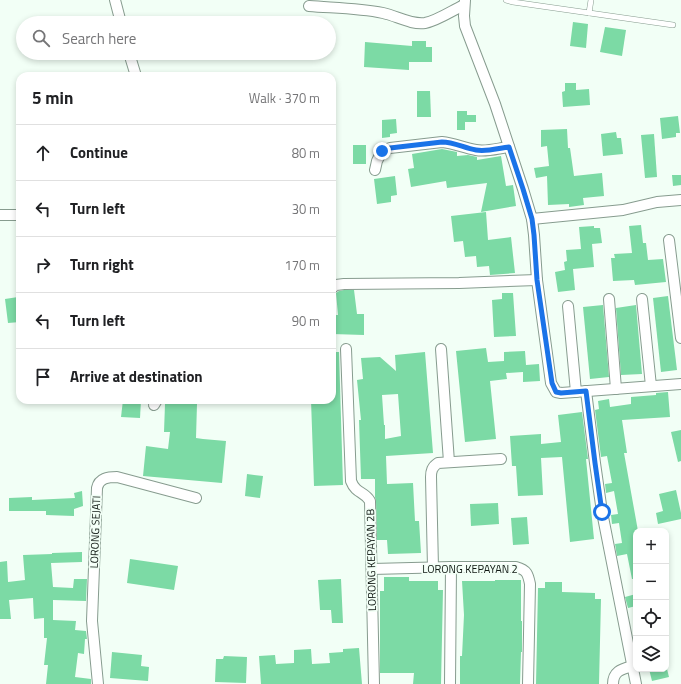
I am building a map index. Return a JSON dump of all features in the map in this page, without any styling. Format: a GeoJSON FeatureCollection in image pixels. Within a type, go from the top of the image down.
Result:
{"type":"FeatureCollection","features":[{"type":"Feature","properties":{"kind":"street"},"geometry":{"type":"LineString","coordinates":[[115,0],[119,16]]}},
{"type":"Feature","properties":{"kind":"street"},"geometry":{"type":"LineString","coordinates":[[309,6],[383,13],[416,23],[426,23],[434,21],[465,2]]}},
{"type":"Feature","properties":{"kind":"street"},"geometry":{"type":"LineString","coordinates":[[465,2],[465,26],[490,87],[532,219],[537,280],[553,388],[556,392],[561,393],[681,384]]}},
{"type":"Feature","properties":{"kind":"street"},"geometry":{"type":"LineString","coordinates":[[131,60],[135,72]]}},
{"type":"Feature","properties":{"kind":"street"},"geometry":{"type":"LineString","coordinates":[[375,170],[377,161],[382,151],[390,148],[442,142],[448,142],[481,151],[509,147]]}},
{"type":"Feature","properties":{"kind":"street"},"geometry":{"type":"LineString","coordinates":[[532,219],[623,210],[657,202],[681,200]]}},
{"type":"Feature","properties":{"kind":"street"},"geometry":{"type":"LineString","coordinates":[[0,214],[16,215]]}},
{"type":"Feature","properties":{"kind":"street"},"geometry":{"type":"LineString","coordinates":[[669,240],[681,338]]}},
{"type":"Feature","properties":{"kind":"street"},"geometry":{"type":"LineString","coordinates":[[336,285],[537,280]]}},
{"type":"Feature","properties":{"kind":"street"},"geometry":{"type":"LineString","coordinates":[[609,299],[616,390]]}},
{"type":"Feature","properties":{"kind":"street"},"geometry":{"type":"LineString","coordinates":[[642,299],[651,386]]}},
{"type":"Feature","properties":{"kind":"street"},"geometry":{"type":"LineString","coordinates":[[568,306],[576,392]]}},
{"type":"Feature","properties":{"kind":"street","name":"LORONG KEPAYAN 2B"},"geometry":{"type":"LineString","coordinates":[[346,349],[350,475],[351,481],[356,490],[367,497],[370,501],[374,684]]}},
{"type":"Feature","properties":{"kind":"street"},"geometry":{"type":"LineString","coordinates":[[441,349],[449,462]]}},
{"type":"Feature","properties":{"kind":"street"},"geometry":{"type":"LineString","coordinates":[[586,391],[602,512],[636,684]]}},
{"type":"Feature","properties":{"kind":"street"},"geometry":{"type":"LineString","coordinates":[[433,568],[430,477],[433,466],[438,463],[501,459]]}},
{"type":"Feature","properties":{"kind":"street","name":"LORONG SEJATI"},"geometry":{"type":"LineString","coordinates":[[98,684],[92,621],[98,483],[109,477],[117,477],[196,498]]}},
{"type":"Feature","properties":{"kind":"street"},"geometry":{"type":"LineString","coordinates":[[450,684],[451,567]]}},
{"type":"Feature","properties":{"kind":"street","name":"LORONG KEPAYAN 2"},"geometry":{"type":"LineString","coordinates":[[372,569],[451,567],[522,568],[526,572],[530,584],[528,684]]}},
{"type":"Feature","properties":{"kind":"street"},"geometry":{"type":"LineString","coordinates":[[612,684],[615,674],[620,670],[632,666]]}},
{"type":"Feature","properties":{"kind":"lane"},"geometry":{"type":"LineString","coordinates":[[506,0],[528,2],[589,13],[673,25]]}},
{"type":"Feature","properties":{"kind":"lane"},"geometry":{"type":"LineString","coordinates":[[589,13],[591,0]]}},
{"type":"Feature","properties":{"kind":"building"},"geometry":{"type":"Polygon","coordinates":[[[573,22],[588,24],[586,48],[570,46],[573,22]]]}},
{"type":"Feature","properties":{"kind":"building"},"geometry":{"type":"Polygon","coordinates":[[[605,27],[626,30],[622,56],[600,52],[605,27]]]}},
{"type":"Feature","properties":{"kind":"building"},"geometry":{"type":"Polygon","coordinates":[[[412,41],[426,41],[426,47],[432,47],[432,62],[409,62],[409,70],[364,67],[365,42],[412,46],[412,41]]]}},
{"type":"Feature","properties":{"kind":"building"},"geometry":{"type":"Polygon","coordinates":[[[565,83],[576,83],[576,90],[589,89],[590,105],[563,107],[562,92],[565,91],[565,83]]]}},
{"type":"Feature","properties":{"kind":"building"},"geometry":{"type":"Polygon","coordinates":[[[417,91],[430,91],[431,117],[417,117],[417,91]]]}},
{"type":"Feature","properties":{"kind":"building"},"geometry":{"type":"Polygon","coordinates":[[[457,111],[467,111],[467,115],[476,115],[476,122],[465,122],[465,130],[457,130],[457,111]]]}},
{"type":"Feature","properties":{"kind":"building"},"geometry":{"type":"Polygon","coordinates":[[[678,116],[680,133],[676,133],[676,137],[662,139],[660,118],[678,116]]]}},
{"type":"Feature","properties":{"kind":"building"},"geometry":{"type":"Polygon","coordinates":[[[396,119],[397,133],[390,134],[390,137],[382,138],[382,120],[396,119]]]}},
{"type":"Feature","properties":{"kind":"building"},"geometry":{"type":"Polygon","coordinates":[[[567,129],[568,148],[570,148],[574,176],[602,173],[604,196],[583,198],[584,205],[569,207],[569,204],[548,205],[547,176],[536,178],[534,168],[549,166],[547,146],[541,147],[541,130],[567,129]]]}},
{"type":"Feature","properties":{"kind":"building"},"geometry":{"type":"Polygon","coordinates":[[[616,132],[617,138],[621,138],[623,154],[603,156],[601,134],[616,132]]]}},
{"type":"Feature","properties":{"kind":"building"},"geometry":{"type":"Polygon","coordinates":[[[654,134],[657,177],[645,178],[641,135],[654,134]]]}},
{"type":"Feature","properties":{"kind":"building"},"geometry":{"type":"Polygon","coordinates":[[[353,145],[366,145],[366,164],[353,164],[353,145]]]}},
{"type":"Feature","properties":{"kind":"building"},"geometry":{"type":"Polygon","coordinates":[[[442,149],[457,152],[457,156],[468,155],[477,157],[477,160],[501,156],[506,186],[513,185],[516,206],[481,212],[487,183],[447,188],[446,181],[411,187],[408,169],[414,168],[412,154],[442,149]]]}},
{"type":"Feature","properties":{"kind":"building"},"geometry":{"type":"Polygon","coordinates":[[[672,175],[681,175],[681,185],[673,186],[672,175]]]}},
{"type":"Feature","properties":{"kind":"building"},"geometry":{"type":"Polygon","coordinates":[[[395,176],[397,195],[391,196],[391,202],[377,204],[374,179],[395,176]]]}},
{"type":"Feature","properties":{"kind":"building"},"geometry":{"type":"Polygon","coordinates":[[[486,212],[488,240],[511,237],[515,273],[490,275],[489,266],[477,267],[476,256],[465,257],[463,241],[454,242],[451,216],[486,212]]]}},
{"type":"Feature","properties":{"kind":"building"},"geometry":{"type":"Polygon","coordinates":[[[641,225],[643,243],[646,243],[648,260],[663,259],[666,282],[635,285],[634,280],[613,281],[611,258],[615,258],[614,254],[632,253],[629,226],[641,225]]]}},
{"type":"Feature","properties":{"kind":"building"},"geometry":{"type":"Polygon","coordinates":[[[594,226],[594,228],[600,228],[602,243],[592,244],[594,267],[573,269],[575,290],[558,292],[555,272],[565,270],[564,262],[567,261],[566,250],[581,249],[579,227],[594,226]]]}},
{"type":"Feature","properties":{"kind":"building"},"geometry":{"type":"Polygon","coordinates":[[[354,290],[357,314],[364,314],[364,335],[336,334],[336,315],[338,315],[336,293],[339,291],[354,290]]]}},
{"type":"Feature","properties":{"kind":"building"},"geometry":{"type":"Polygon","coordinates":[[[502,293],[513,293],[516,336],[494,337],[492,300],[502,299],[502,293]]]}},
{"type":"Feature","properties":{"kind":"building"},"geometry":{"type":"Polygon","coordinates":[[[668,296],[677,370],[661,372],[653,298],[668,296]]]}},
{"type":"Feature","properties":{"kind":"building"},"geometry":{"type":"Polygon","coordinates":[[[16,297],[16,322],[8,323],[5,299],[16,297]]]}},
{"type":"Feature","properties":{"kind":"building"},"geometry":{"type":"Polygon","coordinates":[[[603,305],[609,377],[590,379],[583,307],[603,305]]]}},
{"type":"Feature","properties":{"kind":"building"},"geometry":{"type":"Polygon","coordinates":[[[636,305],[642,374],[621,375],[616,308],[636,305]]]}},
{"type":"Feature","properties":{"kind":"building"},"geometry":{"type":"Polygon","coordinates":[[[486,348],[488,362],[504,361],[504,352],[525,351],[526,365],[539,364],[540,381],[523,382],[523,372],[506,373],[507,379],[490,381],[496,439],[465,442],[456,351],[486,348]]]}},
{"type":"Feature","properties":{"kind":"building"},"geometry":{"type":"Polygon","coordinates":[[[336,352],[339,352],[343,485],[314,486],[311,404],[336,404],[336,352]]]}},
{"type":"Feature","properties":{"kind":"building"},"geometry":{"type":"Polygon","coordinates":[[[425,352],[433,453],[386,456],[387,484],[413,483],[415,521],[419,521],[421,553],[388,554],[387,540],[377,540],[375,479],[361,479],[359,420],[361,420],[357,380],[363,379],[361,358],[380,357],[396,371],[395,355],[425,352]],[[398,394],[382,395],[385,439],[401,436],[398,394]]]}},
{"type":"Feature","properties":{"kind":"building"},"geometry":{"type":"Polygon","coordinates":[[[668,392],[670,417],[622,420],[627,453],[624,453],[637,528],[633,528],[632,579],[627,554],[617,556],[615,544],[622,543],[619,523],[612,524],[611,515],[618,514],[614,491],[606,493],[605,484],[612,483],[607,456],[601,457],[595,410],[599,409],[598,401],[609,399],[610,407],[631,404],[631,397],[656,395],[656,393],[668,392]]]}},
{"type":"Feature","properties":{"kind":"building"},"geometry":{"type":"Polygon","coordinates":[[[123,404],[141,404],[140,418],[121,417],[123,404]]]}},
{"type":"Feature","properties":{"kind":"building"},"geometry":{"type":"Polygon","coordinates":[[[165,404],[197,404],[196,438],[226,441],[222,483],[143,476],[146,446],[168,449],[170,432],[164,432],[165,404]]]}},
{"type":"Feature","properties":{"kind":"building"},"geometry":{"type":"Polygon","coordinates":[[[582,412],[588,459],[586,459],[594,539],[570,542],[562,457],[541,458],[543,495],[518,496],[516,466],[512,466],[510,436],[541,434],[541,444],[561,442],[558,415],[582,412]]]}},
{"type":"Feature","properties":{"kind":"building"},"geometry":{"type":"Polygon","coordinates":[[[681,430],[681,461],[678,462],[671,432],[681,430]]]}},
{"type":"Feature","properties":{"kind":"building"},"geometry":{"type":"Polygon","coordinates":[[[247,474],[263,476],[260,498],[245,496],[247,474]]]}},
{"type":"Feature","properties":{"kind":"building"},"geometry":{"type":"Polygon","coordinates":[[[676,490],[681,519],[658,524],[656,513],[663,511],[659,494],[676,490]]]}},
{"type":"Feature","properties":{"kind":"building"},"geometry":{"type":"Polygon","coordinates":[[[82,491],[83,506],[74,509],[74,516],[46,515],[46,511],[9,511],[9,498],[32,497],[32,500],[75,498],[74,493],[82,491]]]}},
{"type":"Feature","properties":{"kind":"building"},"geometry":{"type":"Polygon","coordinates":[[[498,503],[499,524],[471,526],[470,504],[498,503]]]}},
{"type":"Feature","properties":{"kind":"building"},"geometry":{"type":"Polygon","coordinates":[[[527,517],[529,544],[513,545],[511,518],[527,517]]]}},
{"type":"Feature","properties":{"kind":"building"},"geometry":{"type":"Polygon","coordinates":[[[82,552],[82,562],[51,563],[53,587],[73,588],[74,579],[87,579],[86,601],[53,600],[53,620],[76,621],[75,630],[86,631],[87,639],[85,639],[84,654],[78,653],[75,677],[91,679],[91,684],[46,684],[48,665],[44,665],[47,638],[44,638],[44,618],[34,619],[33,598],[9,600],[11,619],[0,619],[0,562],[7,561],[8,582],[25,580],[23,555],[82,552]]]}},
{"type":"Feature","properties":{"kind":"building"},"geometry":{"type":"Polygon","coordinates":[[[130,559],[178,566],[174,590],[127,583],[130,559]]]}},
{"type":"Feature","properties":{"kind":"building"},"geometry":{"type":"Polygon","coordinates":[[[384,577],[409,577],[409,581],[438,581],[438,590],[443,590],[441,684],[413,684],[414,673],[380,673],[380,591],[384,591],[384,577]]]}},
{"type":"Feature","properties":{"kind":"building"},"geometry":{"type":"Polygon","coordinates":[[[341,579],[343,623],[332,623],[331,610],[320,610],[318,580],[341,579]]]}},
{"type":"Feature","properties":{"kind":"building"},"geometry":{"type":"Polygon","coordinates":[[[521,580],[522,652],[520,684],[460,684],[460,656],[462,656],[464,615],[462,581],[521,580]]]}},
{"type":"Feature","properties":{"kind":"building"},"geometry":{"type":"Polygon","coordinates":[[[545,582],[562,582],[562,592],[595,593],[595,599],[601,599],[599,684],[536,684],[538,588],[545,588],[545,582]]]}},
{"type":"Feature","properties":{"kind":"building"},"geometry":{"type":"Polygon","coordinates":[[[633,595],[633,607],[628,608],[625,597],[633,595]]]}},
{"type":"Feature","properties":{"kind":"building"},"geometry":{"type":"Polygon","coordinates":[[[359,648],[362,684],[261,684],[259,656],[275,655],[276,664],[294,663],[294,650],[311,649],[312,664],[330,663],[329,653],[343,652],[343,649],[359,648]]]}},
{"type":"Feature","properties":{"kind":"building"},"geometry":{"type":"Polygon","coordinates":[[[112,652],[142,655],[141,666],[149,667],[148,681],[110,678],[112,652]]]}},
{"type":"Feature","properties":{"kind":"building"},"geometry":{"type":"Polygon","coordinates":[[[224,656],[247,657],[246,683],[215,682],[216,659],[223,659],[224,656]]]}},
{"type":"Feature","properties":{"kind":"building"},"geometry":{"type":"Polygon","coordinates":[[[650,672],[668,672],[669,677],[652,681],[650,672]]]}},
{"type":"Feature","properties":{"kind":"route"},"geometry":{"type":"LineString","coordinates":[[382,151],[390,148],[442,142],[457,144],[481,151],[509,147],[532,219],[537,280],[553,388],[556,392],[561,393],[586,391],[602,512]]}}]}
